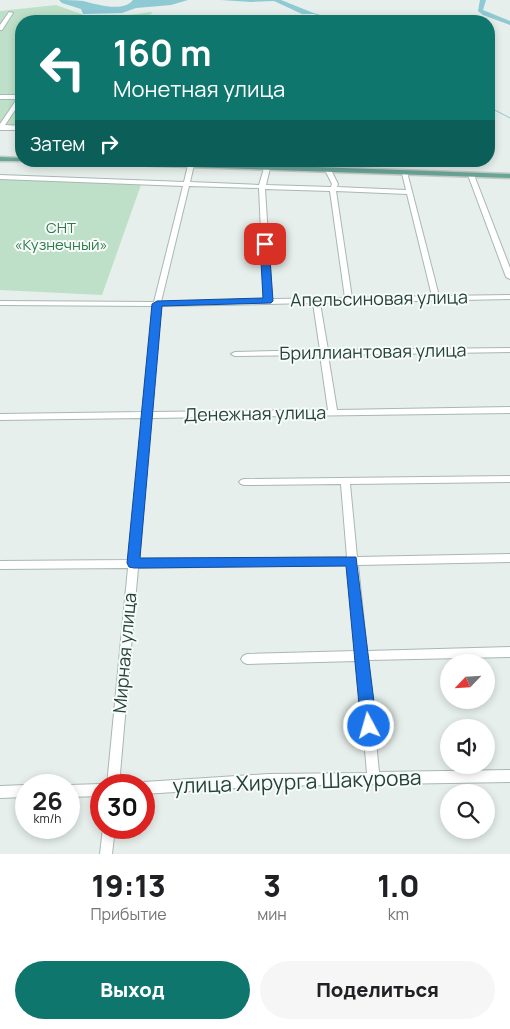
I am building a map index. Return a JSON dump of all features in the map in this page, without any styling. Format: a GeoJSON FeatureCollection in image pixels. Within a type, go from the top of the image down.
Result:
{"type":"FeatureCollection","features":[{"type":"Feature","properties":{"kind":"main road"},"geometry":{"type":"LineString","coordinates":[[0,159],[15,160]]}},
{"type":"Feature","properties":{"kind":"main road"},"geometry":{"type":"LineString","coordinates":[[242,167],[510,176]]}},
{"type":"Feature","properties":{"kind":"street"},"geometry":{"type":"LineString","coordinates":[[0,29],[11,13]]}},
{"type":"Feature","properties":{"kind":"street"},"geometry":{"type":"LineString","coordinates":[[0,97],[15,98]]}},
{"type":"Feature","properties":{"kind":"street"},"geometry":{"type":"LineString","coordinates":[[1,128],[15,107]]}},
{"type":"Feature","properties":{"kind":"street"},"geometry":{"type":"LineString","coordinates":[[1,128],[15,128]]}},
{"type":"Feature","properties":{"kind":"street","name":"Мирная улица"},"geometry":{"type":"LineString","coordinates":[[114,774],[157,304],[190,167]]}},
{"type":"Feature","properties":{"kind":"street"},"geometry":{"type":"LineString","coordinates":[[268,168],[262,187],[268,301]]}},
{"type":"Feature","properties":{"kind":"street"},"geometry":{"type":"LineString","coordinates":[[328,170],[336,184],[333,190],[349,300]]}},
{"type":"Feature","properties":{"kind":"street"},"geometry":{"type":"LineString","coordinates":[[405,173],[436,299]]}},
{"type":"Feature","properties":{"kind":"street"},"geometry":{"type":"LineString","coordinates":[[470,175],[510,277]]}},
{"type":"Feature","properties":{"kind":"street"},"geometry":{"type":"LineString","coordinates":[[0,177],[410,192]]}},
{"type":"Feature","properties":{"kind":"street","name":"Апельсиновая улица"},"geometry":{"type":"LineString","coordinates":[[0,303],[157,304],[510,298]]}},
{"type":"Feature","properties":{"kind":"street"},"geometry":{"type":"LineString","coordinates":[[316,301],[333,412]]}},
{"type":"Feature","properties":{"kind":"street","name":"Бриллиантовая улица"},"geometry":{"type":"LineString","coordinates":[[235,354],[510,350]]}},
{"type":"Feature","properties":{"kind":"street","name":"Денежная улица"},"geometry":{"type":"LineString","coordinates":[[0,417],[510,410]]}},
{"type":"Feature","properties":{"kind":"street"},"geometry":{"type":"LineString","coordinates":[[244,482],[510,479]]}},
{"type":"Feature","properties":{"kind":"street"},"geometry":{"type":"LineString","coordinates":[[345,482],[374,779]]}},
{"type":"Feature","properties":{"kind":"street"},"geometry":{"type":"LineString","coordinates":[[0,565],[510,558]]}},
{"type":"Feature","properties":{"kind":"street"},"geometry":{"type":"LineString","coordinates":[[247,659],[510,652]]}},
{"type":"Feature","properties":{"kind":"street","name":"улица Хирурга Шакурова"},"geometry":{"type":"LineString","coordinates":[[155,787],[268,780],[510,776]]}},
{"type":"Feature","properties":{"kind":"street"},"geometry":{"type":"LineString","coordinates":[[0,792],[15,791]]}},
{"type":"Feature","properties":{"kind":"street"},"geometry":{"type":"LineString","coordinates":[[106,854],[108,839]]}},
{"type":"Feature","properties":{"kind":"green space"},"geometry":{"type":"Polygon","coordinates":[[[56,5],[84,15],[15,15],[15,130],[0,129],[0,11],[56,5]]]}},
{"type":"Feature","properties":{"kind":"green space"},"geometry":{"type":"Polygon","coordinates":[[[150,12],[153,13],[149,15],[130,15],[150,12]]]}},
{"type":"Feature","properties":{"kind":"green space","name":"СНТ «Кузнечный»"},"geometry":{"type":"Polygon","coordinates":[[[0,176],[142,182],[102,295],[0,290],[0,176]]]}},
{"type":"Feature","properties":{"kind":"water"},"geometry":{"type":"Polygon","coordinates":[[[59,0],[80,1],[116,7],[129,4],[133,0],[188,0],[171,5],[136,8],[122,13],[83,14],[81,9],[62,3],[59,0]]]}},
{"type":"Feature","properties":{"kind":"water"},"geometry":{"type":"Polygon","coordinates":[[[221,0],[281,0],[316,14],[302,14],[274,1],[221,0]]]}},
{"type":"Feature","properties":{"kind":"waterway"},"geometry":{"type":"LineString","coordinates":[[483,0],[480,10],[488,15]]}},
{"type":"Feature","properties":{"kind":"waterway"},"geometry":{"type":"LineString","coordinates":[[495,18],[510,23]]}},
{"type":"Feature","properties":{"kind":"waterway"},"geometry":{"type":"LineString","coordinates":[[495,110],[510,118]]}},
{"type":"Feature","properties":{"kind":"route"},"geometry":{"type":"LineString","coordinates":[[265,244],[268,301],[157,304],[148,415],[138,498],[134,563],[352,561],[369,726]]}}]}
